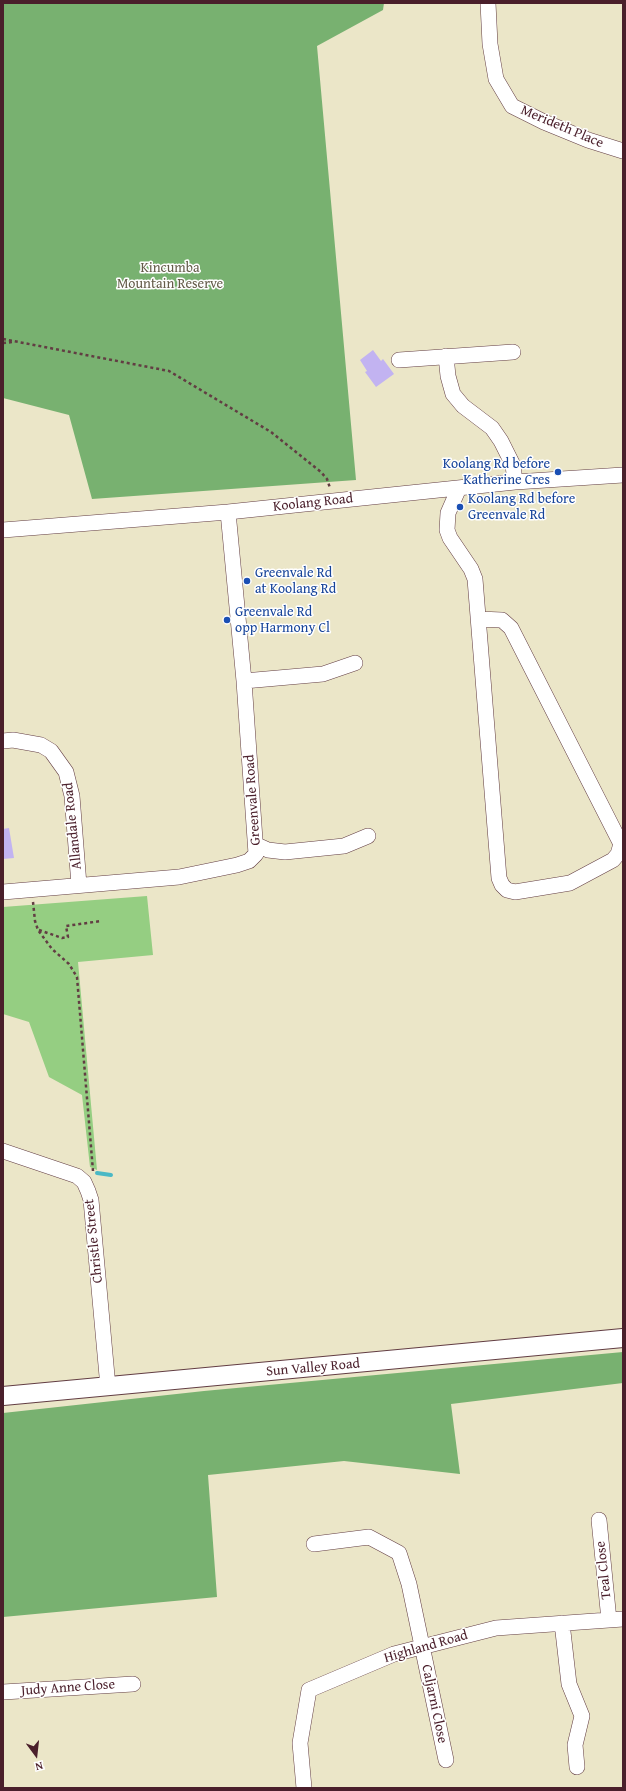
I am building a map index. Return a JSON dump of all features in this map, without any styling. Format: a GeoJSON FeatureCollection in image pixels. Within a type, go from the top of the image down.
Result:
{"type":"FeatureCollection","features":[{"type":"Feature","properties":{"kind":"street","name":"Merideth Place"},"geometry":{"type":"LineString","coordinates":[[488,3],[490,44],[496,79],[512,106],[544,122],[588,140],[623,151]]}},
{"type":"Feature","properties":{"kind":"street"},"geometry":{"type":"LineString","coordinates":[[399,360],[513,352]]}},
{"type":"Feature","properties":{"kind":"street"},"geometry":{"type":"LineString","coordinates":[[446,356],[448,376],[453,394],[463,406],[492,428],[501,441],[513,465],[516,482]]}},
{"type":"Feature","properties":{"kind":"street","name":"Koolang Road"},"geometry":{"type":"LineString","coordinates":[[3,530],[228,512],[516,482],[623,475]]}},
{"type":"Feature","properties":{"kind":"street"},"geometry":{"type":"LineString","coordinates":[[459,488],[448,513],[448,530],[454,546],[473,574],[479,620],[499,878],[502,885],[507,890],[515,892],[570,883],[614,860],[618,854],[621,844],[511,628],[502,620],[479,620]]}},
{"type":"Feature","properties":{"kind":"street","name":"Greenvale Road"},"geometry":{"type":"LineString","coordinates":[[3,892],[179,877],[249,861],[256,854],[257,845],[244,681],[228,512]]}},
{"type":"Feature","properties":{"kind":"street"},"geometry":{"type":"LineString","coordinates":[[244,681],[323,674],[355,663]]}},
{"type":"Feature","properties":{"kind":"street","name":"Allandale Road"},"geometry":{"type":"LineString","coordinates":[[3,741],[13,740],[41,745],[51,751],[66,772],[72,796],[79,885]]}},
{"type":"Feature","properties":{"kind":"street"},"geometry":{"type":"LineString","coordinates":[[257,845],[268,850],[285,852],[344,846],[368,836]]}},
{"type":"Feature","properties":{"kind":"street","name":"Christle Street"},"geometry":{"type":"LineString","coordinates":[[3,1152],[78,1176],[86,1186],[91,1200],[108,1387]]}},
{"type":"Feature","properties":{"kind":"street","name":"Sun Valley Road"},"geometry":{"type":"LineString","coordinates":[[3,1396],[623,1338]]}},
{"type":"Feature","properties":{"kind":"street","name":"Teal Close"},"geometry":{"type":"LineString","coordinates":[[599,1520],[616,1620]]}},
{"type":"Feature","properties":{"kind":"street","name":"Caljarni Close"},"geometry":{"type":"LineString","coordinates":[[314,1544],[369,1537],[399,1553],[409,1584],[446,1760]]}},
{"type":"Feature","properties":{"kind":"street","name":"Highland Road"},"geometry":{"type":"LineString","coordinates":[[304,1788],[300,1743],[309,1690],[394,1654],[496,1628],[616,1620]]}},
{"type":"Feature","properties":{"kind":"street"},"geometry":{"type":"LineString","coordinates":[[562,1623],[569,1684],[582,1716],[575,1745],[577,1767]]}},
{"type":"Feature","properties":{"kind":"street","name":"Judy Anne Close"},"geometry":{"type":"LineString","coordinates":[[3,1692],[133,1684]]}},
{"type":"Feature","properties":{"kind":"path"},"geometry":{"type":"LineString","coordinates":[[3,339],[169,371],[271,432],[321,472],[327,479],[334,500]]}},
{"type":"Feature","properties":{"kind":"path"},"geometry":{"type":"LineString","coordinates":[[3,343],[17,342]]}},
{"type":"Feature","properties":{"kind":"path"},"geometry":{"type":"LineString","coordinates":[[31,889],[34,920],[38,930],[52,949],[69,964],[77,977],[93,1170],[86,1186]]}},
{"type":"Feature","properties":{"kind":"path"},"geometry":{"type":"LineString","coordinates":[[38,930],[62,938],[68,937],[66,926],[101,920]]}},
{"type":"Feature","properties":{"kind":"green space","name":"Kincumba Mountain Reserve"},"geometry":{"type":"Polygon","coordinates":[[[3,3],[384,3],[383,10],[317,46],[356,480],[92,499],[69,415],[3,398],[3,3]]]}},
{"type":"Feature","properties":{"kind":"green space"},"geometry":{"type":"Polygon","coordinates":[[[147,896],[153,955],[78,962],[97,1170],[90,1167],[82,1095],[49,1077],[29,1022],[3,1014],[3,907],[147,896]]]}},
{"type":"Feature","properties":{"kind":"green space"},"geometry":{"type":"Polygon","coordinates":[[[623,1352],[623,1383],[451,1404],[460,1474],[344,1461],[208,1475],[217,1597],[3,1617],[3,1413],[204,1391],[623,1352]]]}},
{"type":"Feature","properties":{"kind":"building"},"geometry":{"type":"Polygon","coordinates":[[[373,350],[381,361],[383,359],[394,374],[376,387],[365,372],[367,371],[360,360],[373,350]]]}},
{"type":"Feature","properties":{"kind":"building"},"geometry":{"type":"Polygon","coordinates":[[[9,828],[14,858],[3,859],[3,829],[9,828]]]}},
{"type":"Feature","properties":{"kind":"waterway"},"geometry":{"type":"LineString","coordinates":[[97,1173],[111,1175]]}},
{"type":"Feature","properties":{"kind":"place","name":"Koolang Rd before Katherine Cres"},"geometry":{"type":"Point","coordinates":[558,472]}},
{"type":"Feature","properties":{"kind":"place","name":"Koolang Rd before Greenvale Rd"},"geometry":{"type":"Point","coordinates":[460,507]}},
{"type":"Feature","properties":{"kind":"place","name":"Greenvale Rd at Koolang Rd"},"geometry":{"type":"Point","coordinates":[247,581]}},
{"type":"Feature","properties":{"kind":"place","name":"Greenvale Rd opp Harmony Cl"},"geometry":{"type":"Point","coordinates":[227,620]}}]}
